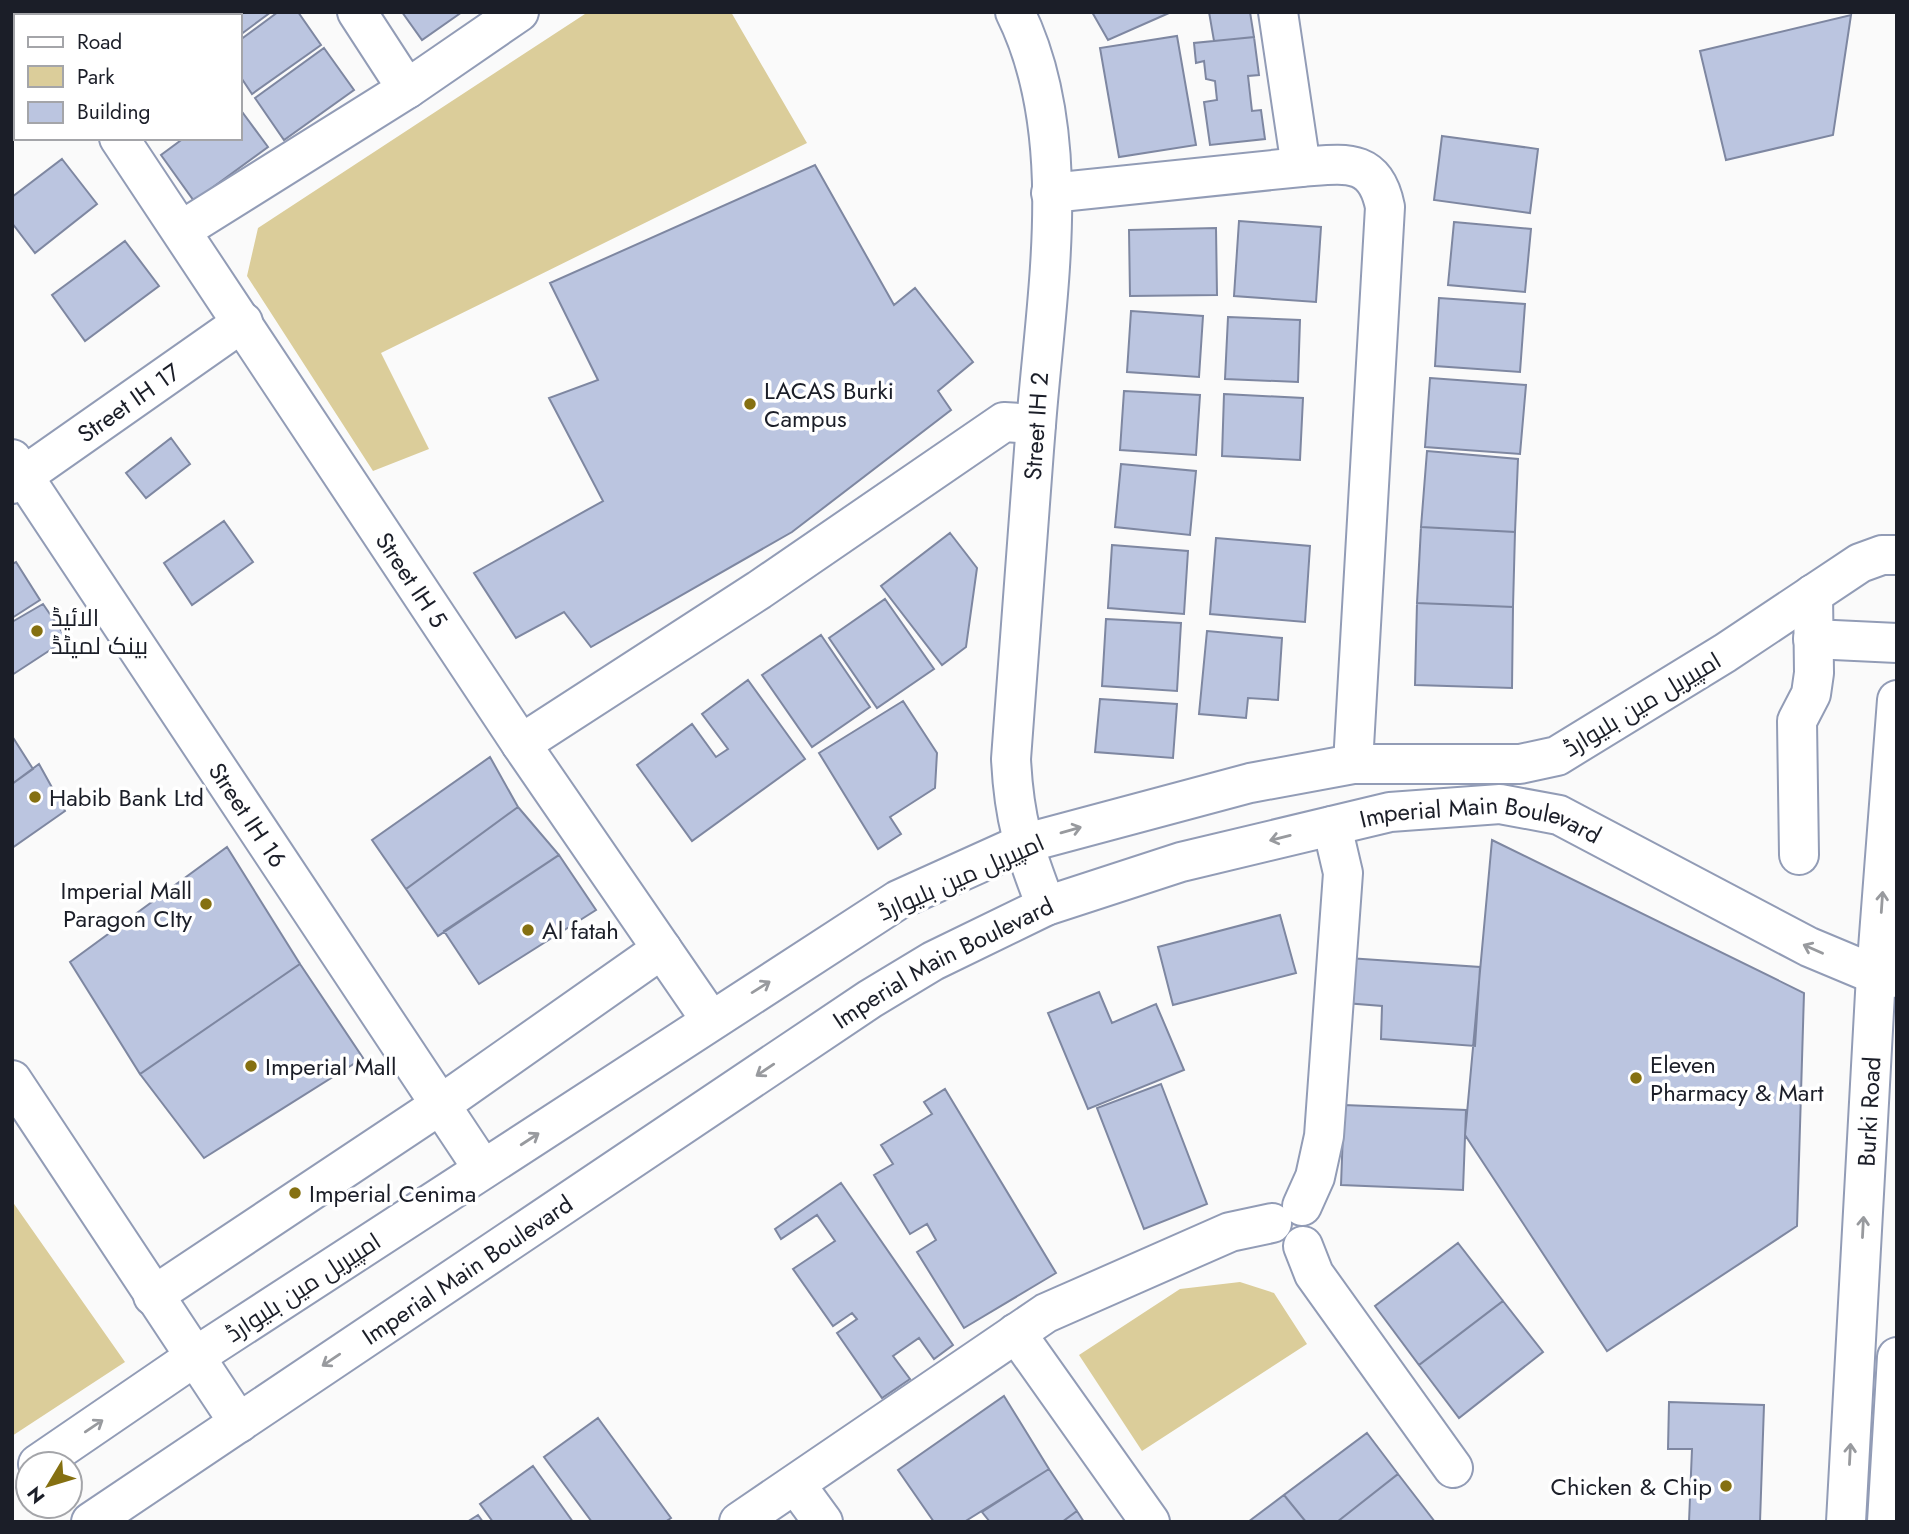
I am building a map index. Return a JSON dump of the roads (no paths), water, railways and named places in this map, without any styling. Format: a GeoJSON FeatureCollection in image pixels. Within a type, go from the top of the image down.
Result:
{"type":"FeatureCollection","features":[{"type":"Feature","properties":{"kind":"street"},"geometry":{"type":"LineString","coordinates":[[356,12],[407,89]]}},
{"type":"Feature","properties":{"kind":"street"},"geometry":{"type":"LineString","coordinates":[[182,230],[407,89],[519,12]]}},
{"type":"Feature","properties":{"kind":"street","name":"Street IH 2"},"geometry":{"type":"LineString","coordinates":[[1015,12],[1031,44],[1045,102],[1052,223],[1011,759],[1014,810],[1022,844],[1046,906]]}},
{"type":"Feature","properties":{"kind":"street"},"geometry":{"type":"LineString","coordinates":[[1278,12],[1301,167]]}},
{"type":"Feature","properties":{"kind":"street","name":"Street IH 5"},"geometry":{"type":"LineString","coordinates":[[121,140],[521,744],[710,1019]]}},
{"type":"Feature","properties":{"kind":"street"},"geometry":{"type":"LineString","coordinates":[[1051,193],[1350,164],[1369,173],[1382,188],[1385,207],[1367,763],[1390,813]]}},
{"type":"Feature","properties":{"kind":"street","name":"Street IH 17"},"geometry":{"type":"LineString","coordinates":[[16,473],[243,322]]}},
{"type":"Feature","properties":{"kind":"street"},"geometry":{"type":"LineString","coordinates":[[521,744],[781,575],[1004,422],[1036,424]]}},
{"type":"Feature","properties":{"kind":"street","name":"Street IH 16"},"geometry":{"type":"LineString","coordinates":[[16,473],[483,1169]]}},
{"type":"Feature","properties":{"kind":"street","name":"امپیریل مین بلیوارڈ"},"geometry":{"type":"LineString","coordinates":[[58,1450],[193,1358],[710,1019],[898,900],[1022,844],[1250,783],[1367,763],[1520,764],[1557,756],[1860,563],[1882,555],[1897,555]]}},
{"type":"Feature","properties":{"kind":"street"},"geometry":{"type":"LineString","coordinates":[[1799,855],[1797,721],[1811,694],[1813,594]]}},
{"type":"Feature","properties":{"kind":"street"},"geometry":{"type":"LineString","coordinates":[[1814,639],[1897,643]]}},
{"type":"Feature","properties":{"kind":"street","name":"Burki Road"},"geometry":{"type":"LineString","coordinates":[[1846,1522],[1886,977],[1897,700]]}},
{"type":"Feature","properties":{"kind":"street","name":"Imperial Main Boulevard"},"geometry":{"type":"LineString","coordinates":[[91,1522],[870,999],[933,961],[1046,906],[1181,862],[1390,813],[1500,804],[1559,815],[1809,947],[1886,977]]}},
{"type":"Feature","properties":{"kind":"street"},"geometry":{"type":"LineString","coordinates":[[1332,826],[1343,873],[1324,1136],[1315,1177],[1272,1233],[1279,1243],[1291,1248],[1303,1246],[1314,1274],[1453,1468]]}},
{"type":"Feature","properties":{"kind":"street"},"geometry":{"type":"LineString","coordinates":[[153,1296],[440,1105],[662,949]]}},
{"type":"Feature","properties":{"kind":"street"},"geometry":{"type":"LineString","coordinates":[[12,1080],[193,1358],[239,1423]]}},
{"type":"Feature","properties":{"kind":"street"},"geometry":{"type":"LineString","coordinates":[[739,1522],[1046,1313],[1230,1233],[1287,1215]]}},
{"type":"Feature","properties":{"kind":"street"},"geometry":{"type":"LineString","coordinates":[[1016,1333],[1150,1522]]}},
{"type":"Feature","properties":{"kind":"street"},"geometry":{"type":"LineString","coordinates":[[1887,1522],[1897,1357]]}},
{"type":"Feature","properties":{"kind":"street"},"geometry":{"type":"LineString","coordinates":[[796,1485],[823,1522]]}},
{"type":"Feature","properties":{"kind":"place","name":"LACAS Burki Campus"},"geometry":{"type":"Point","coordinates":[750,404]}},
{"type":"Feature","properties":{"kind":"place","name":"الائیڈ بینک لمیٹڈ"},"geometry":{"type":"Point","coordinates":[37,631]}},
{"type":"Feature","properties":{"kind":"place","name":"Habib Bank Ltd"},"geometry":{"type":"Point","coordinates":[35,797]}},
{"type":"Feature","properties":{"kind":"place","name":"Imperial Mall Paragon CIty"},"geometry":{"type":"Point","coordinates":[206,904]}},
{"type":"Feature","properties":{"kind":"place","name":"Al fatah"},"geometry":{"type":"Point","coordinates":[528,930]}},
{"type":"Feature","properties":{"kind":"place","name":"Imperial Mall"},"geometry":{"type":"Point","coordinates":[251,1066]}},
{"type":"Feature","properties":{"kind":"place","name":"Eleven Pharmacy & Mart"},"geometry":{"type":"Point","coordinates":[1636,1078]}},
{"type":"Feature","properties":{"kind":"place","name":"Imperial Cenima"},"geometry":{"type":"Point","coordinates":[295,1193]}},
{"type":"Feature","properties":{"kind":"place","name":"Chicken & Chip"},"geometry":{"type":"Point","coordinates":[1726,1486]}}]}
